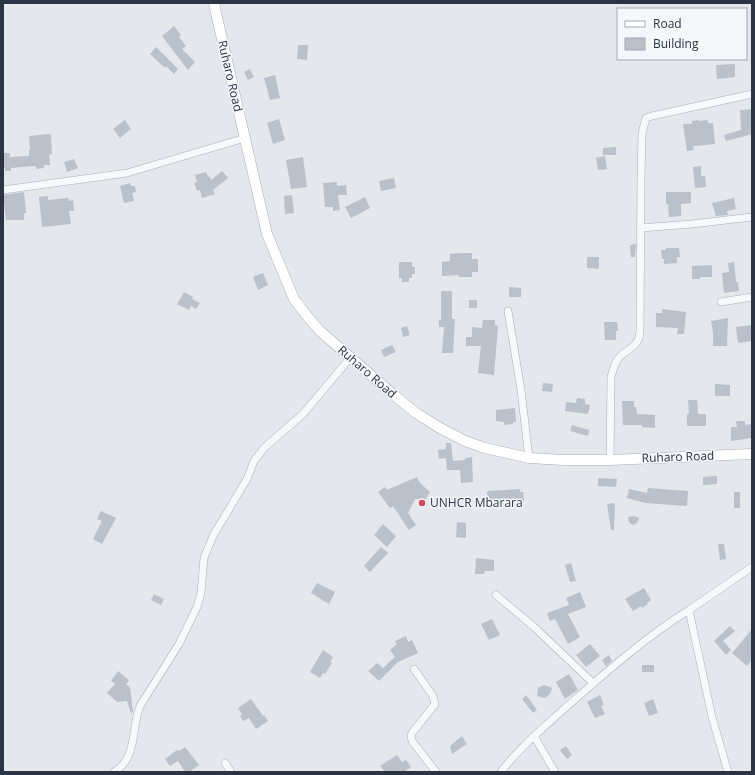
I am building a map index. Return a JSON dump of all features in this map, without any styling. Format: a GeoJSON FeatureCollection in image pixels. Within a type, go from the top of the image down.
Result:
{"type":"FeatureCollection","features":[{"type":"Feature","properties":{"kind":"street","name":"Ruharo Road"},"geometry":{"type":"LineString","coordinates":[[214,3],[267,234],[294,299],[320,331],[395,396],[416,413],[465,441],[485,448],[529,458],[610,460],[752,454]]}},
{"type":"Feature","properties":{"kind":"street"},"geometry":{"type":"LineString","coordinates":[[610,460],[611,377],[613,368],[618,359],[635,346],[639,340],[641,323],[640,228],[642,133],[646,118],[752,94]]}},
{"type":"Feature","properties":{"kind":"street"},"geometry":{"type":"LineString","coordinates":[[3,190],[127,173],[245,138]]}},
{"type":"Feature","properties":{"kind":"street"},"geometry":{"type":"LineString","coordinates":[[640,228],[752,217]]}},
{"type":"Feature","properties":{"kind":"street"},"geometry":{"type":"LineString","coordinates":[[721,302],[752,297]]}},
{"type":"Feature","properties":{"kind":"street"},"geometry":{"type":"LineString","coordinates":[[508,311],[521,390],[529,458]]}},
{"type":"Feature","properties":{"kind":"street"},"geometry":{"type":"LineString","coordinates":[[114,772],[118,770],[128,758],[132,748],[136,716],[140,706],[179,644],[197,607],[204,558],[213,536],[247,479],[254,461],[265,447],[303,414],[350,358]]}},
{"type":"Feature","properties":{"kind":"street"},"geometry":{"type":"LineString","coordinates":[[501,772],[534,736],[646,640],[752,567]]}},
{"type":"Feature","properties":{"kind":"street"},"geometry":{"type":"LineString","coordinates":[[496,595],[533,626],[593,684]]}},
{"type":"Feature","properties":{"kind":"street"},"geometry":{"type":"LineString","coordinates":[[689,610],[712,717],[728,772]]}},
{"type":"Feature","properties":{"kind":"street"},"geometry":{"type":"LineString","coordinates":[[414,669],[433,696],[436,704],[412,733],[411,739],[436,772]]}},
{"type":"Feature","properties":{"kind":"street"},"geometry":{"type":"LineString","coordinates":[[534,736],[556,772]]}},
{"type":"Feature","properties":{"kind":"street"},"geometry":{"type":"LineString","coordinates":[[225,763],[231,772]]}},
{"type":"Feature","properties":{"kind":"building"},"geometry":{"type":"Polygon","coordinates":[[[174,26],[181,35],[179,37],[186,46],[182,49],[195,62],[188,70],[162,36],[174,26]]]}},
{"type":"Feature","properties":{"kind":"building"},"geometry":{"type":"Polygon","coordinates":[[[298,45],[308,45],[307,60],[297,59],[298,45]]]}},
{"type":"Feature","properties":{"kind":"building"},"geometry":{"type":"Polygon","coordinates":[[[156,47],[178,69],[174,74],[150,54],[156,47]]]}},
{"type":"Feature","properties":{"kind":"building"},"geometry":{"type":"Polygon","coordinates":[[[735,64],[735,77],[717,79],[716,65],[735,64]]]}},
{"type":"Feature","properties":{"kind":"building"},"geometry":{"type":"Polygon","coordinates":[[[250,69],[254,77],[248,80],[244,72],[250,69]]]}},
{"type":"Feature","properties":{"kind":"building"},"geometry":{"type":"Polygon","coordinates":[[[275,75],[280,98],[270,100],[264,78],[275,75]]]}},
{"type":"Feature","properties":{"kind":"building"},"geometry":{"type":"Polygon","coordinates":[[[752,109],[752,134],[726,141],[724,135],[741,130],[740,110],[752,109]]]}},
{"type":"Feature","properties":{"kind":"building"},"geometry":{"type":"Polygon","coordinates":[[[279,119],[285,140],[273,144],[267,123],[279,119]]]}},
{"type":"Feature","properties":{"kind":"building"},"geometry":{"type":"Polygon","coordinates":[[[125,120],[131,129],[120,138],[113,129],[125,120]]]}},
{"type":"Feature","properties":{"kind":"building"},"geometry":{"type":"Polygon","coordinates":[[[708,120],[708,123],[713,123],[715,144],[693,146],[694,150],[687,151],[683,124],[692,124],[692,121],[708,120]]]}},
{"type":"Feature","properties":{"kind":"building"},"geometry":{"type":"Polygon","coordinates":[[[51,134],[52,154],[49,155],[50,165],[44,165],[44,168],[36,169],[36,166],[11,168],[11,171],[5,171],[5,168],[3,168],[3,153],[10,153],[10,157],[29,156],[29,136],[51,134]]]}},
{"type":"Feature","properties":{"kind":"building"},"geometry":{"type":"Polygon","coordinates":[[[616,147],[616,155],[603,155],[603,148],[616,147]]]}},
{"type":"Feature","properties":{"kind":"building"},"geometry":{"type":"Polygon","coordinates":[[[605,156],[607,169],[598,170],[596,158],[605,156]]]}},
{"type":"Feature","properties":{"kind":"building"},"geometry":{"type":"Polygon","coordinates":[[[303,157],[307,187],[291,189],[286,160],[303,157]]]}},
{"type":"Feature","properties":{"kind":"building"},"geometry":{"type":"Polygon","coordinates":[[[74,159],[78,168],[67,172],[64,162],[74,159]]]}},
{"type":"Feature","properties":{"kind":"building"},"geometry":{"type":"Polygon","coordinates":[[[701,166],[701,176],[705,176],[706,187],[695,188],[693,167],[701,166]]]}},
{"type":"Feature","properties":{"kind":"building"},"geometry":{"type":"Polygon","coordinates":[[[222,171],[228,178],[213,190],[215,194],[202,198],[200,190],[197,191],[194,183],[197,182],[195,175],[206,172],[208,177],[210,176],[211,180],[222,171]]]}},
{"type":"Feature","properties":{"kind":"building"},"geometry":{"type":"Polygon","coordinates":[[[394,178],[396,188],[381,191],[379,181],[394,178]]]}},
{"type":"Feature","properties":{"kind":"building"},"geometry":{"type":"Polygon","coordinates":[[[337,182],[337,186],[346,185],[347,195],[338,195],[340,210],[333,211],[333,207],[325,207],[323,183],[337,182]]]}},
{"type":"Feature","properties":{"kind":"building"},"geometry":{"type":"Polygon","coordinates":[[[130,183],[131,186],[135,186],[136,192],[132,193],[134,201],[124,203],[120,186],[130,183]]]}},
{"type":"Feature","properties":{"kind":"building"},"geometry":{"type":"Polygon","coordinates":[[[24,192],[26,213],[24,213],[24,220],[6,220],[3,195],[24,192]]]}},
{"type":"Feature","properties":{"kind":"building"},"geometry":{"type":"Polygon","coordinates":[[[666,192],[691,192],[691,203],[681,204],[681,216],[669,217],[668,204],[666,204],[666,192]]]}},
{"type":"Feature","properties":{"kind":"building"},"geometry":{"type":"Polygon","coordinates":[[[292,195],[294,213],[285,214],[284,196],[292,195]]]}},
{"type":"Feature","properties":{"kind":"building"},"geometry":{"type":"Polygon","coordinates":[[[48,196],[48,200],[68,198],[69,201],[73,200],[74,211],[69,211],[71,224],[42,227],[39,197],[48,196]]]}},
{"type":"Feature","properties":{"kind":"building"},"geometry":{"type":"Polygon","coordinates":[[[365,197],[370,208],[351,218],[345,207],[365,197]]]}},
{"type":"Feature","properties":{"kind":"building"},"geometry":{"type":"Polygon","coordinates":[[[734,198],[736,209],[727,211],[728,215],[716,216],[712,203],[734,198]]]}},
{"type":"Feature","properties":{"kind":"building"},"geometry":{"type":"Polygon","coordinates":[[[636,244],[635,257],[631,257],[630,245],[636,244]]]}},
{"type":"Feature","properties":{"kind":"building"},"geometry":{"type":"Polygon","coordinates":[[[666,248],[679,248],[680,257],[677,257],[677,263],[664,264],[661,250],[666,250],[666,248]]]}},
{"type":"Feature","properties":{"kind":"building"},"geometry":{"type":"Polygon","coordinates":[[[472,253],[472,259],[478,259],[478,272],[472,272],[472,277],[458,277],[459,275],[442,276],[442,262],[450,261],[450,254],[472,253]]]}},
{"type":"Feature","properties":{"kind":"building"},"geometry":{"type":"Polygon","coordinates":[[[587,257],[599,257],[599,269],[587,268],[587,257]]]}},
{"type":"Feature","properties":{"kind":"building"},"geometry":{"type":"Polygon","coordinates":[[[399,262],[412,262],[412,267],[415,267],[415,274],[412,274],[412,278],[409,278],[409,282],[402,282],[402,278],[399,278],[399,262]]]}},
{"type":"Feature","properties":{"kind":"building"},"geometry":{"type":"Polygon","coordinates":[[[734,262],[736,282],[738,282],[739,291],[724,293],[722,273],[729,272],[728,263],[734,262]]]}},
{"type":"Feature","properties":{"kind":"building"},"geometry":{"type":"Polygon","coordinates":[[[712,265],[712,277],[692,279],[692,266],[712,265]]]}},
{"type":"Feature","properties":{"kind":"building"},"geometry":{"type":"Polygon","coordinates":[[[263,273],[268,285],[258,290],[253,277],[263,273]]]}},
{"type":"Feature","properties":{"kind":"building"},"geometry":{"type":"Polygon","coordinates":[[[509,287],[521,288],[521,297],[509,297],[509,287]]]}},
{"type":"Feature","properties":{"kind":"building"},"geometry":{"type":"Polygon","coordinates":[[[441,291],[452,291],[452,319],[455,319],[453,353],[442,353],[444,327],[439,327],[439,320],[441,320],[441,291]]]}},
{"type":"Feature","properties":{"kind":"building"},"geometry":{"type":"Polygon","coordinates":[[[184,292],[193,297],[192,299],[200,303],[196,309],[191,306],[189,310],[177,304],[184,292]]]}},
{"type":"Feature","properties":{"kind":"building"},"geometry":{"type":"Polygon","coordinates":[[[469,300],[477,300],[477,308],[469,308],[469,300]]]}},
{"type":"Feature","properties":{"kind":"building"},"geometry":{"type":"Polygon","coordinates":[[[662,309],[686,312],[684,334],[677,334],[678,328],[656,327],[656,313],[662,313],[662,309]]]}},
{"type":"Feature","properties":{"kind":"building"},"geometry":{"type":"Polygon","coordinates":[[[728,318],[727,346],[713,346],[711,321],[728,318]]]}},
{"type":"Feature","properties":{"kind":"building"},"geometry":{"type":"Polygon","coordinates":[[[483,320],[495,320],[495,325],[498,326],[494,375],[478,373],[481,346],[466,346],[466,337],[472,337],[472,327],[482,328],[483,320]]]}},
{"type":"Feature","properties":{"kind":"building"},"geometry":{"type":"Polygon","coordinates":[[[604,322],[617,322],[618,331],[616,331],[616,340],[605,340],[604,322]]]}},
{"type":"Feature","properties":{"kind":"building"},"geometry":{"type":"Polygon","coordinates":[[[752,325],[752,341],[738,343],[736,327],[752,325]]]}},
{"type":"Feature","properties":{"kind":"building"},"geometry":{"type":"Polygon","coordinates":[[[407,326],[410,335],[403,337],[401,328],[407,326]]]}},
{"type":"Feature","properties":{"kind":"building"},"geometry":{"type":"Polygon","coordinates":[[[392,345],[396,352],[384,357],[381,350],[392,345]]]}},
{"type":"Feature","properties":{"kind":"building"},"geometry":{"type":"Polygon","coordinates":[[[543,383],[553,384],[552,392],[542,391],[543,383]]]}},
{"type":"Feature","properties":{"kind":"building"},"geometry":{"type":"Polygon","coordinates":[[[715,384],[730,385],[730,396],[715,396],[715,384]]]}},
{"type":"Feature","properties":{"kind":"building"},"geometry":{"type":"Polygon","coordinates":[[[577,398],[585,399],[585,404],[590,405],[588,414],[565,411],[566,402],[576,403],[577,398]]]}},
{"type":"Feature","properties":{"kind":"building"},"geometry":{"type":"Polygon","coordinates":[[[688,400],[697,400],[698,414],[706,414],[706,426],[687,426],[687,414],[689,414],[688,400]]]}},
{"type":"Feature","properties":{"kind":"building"},"geometry":{"type":"Polygon","coordinates":[[[622,401],[634,401],[634,407],[636,407],[637,414],[655,415],[655,428],[642,427],[642,425],[623,425],[622,401]]]}},
{"type":"Feature","properties":{"kind":"building"},"geometry":{"type":"Polygon","coordinates":[[[515,408],[516,422],[513,422],[513,424],[504,425],[504,422],[496,421],[496,410],[515,408]]]}},
{"type":"Feature","properties":{"kind":"building"},"geometry":{"type":"Polygon","coordinates":[[[736,421],[745,421],[745,425],[751,424],[752,438],[731,441],[731,427],[737,427],[736,421]]]}},
{"type":"Feature","properties":{"kind":"building"},"geometry":{"type":"Polygon","coordinates":[[[572,425],[589,430],[588,436],[570,431],[572,425]]]}},
{"type":"Feature","properties":{"kind":"building"},"geometry":{"type":"Polygon","coordinates":[[[446,443],[451,443],[453,461],[465,460],[465,458],[472,457],[473,482],[461,483],[460,470],[447,470],[446,458],[439,459],[438,450],[446,449],[446,443]]]}},
{"type":"Feature","properties":{"kind":"building"},"geometry":{"type":"Polygon","coordinates":[[[717,476],[717,484],[703,485],[703,477],[717,476]]]}},
{"type":"Feature","properties":{"kind":"building"},"geometry":{"type":"Polygon","coordinates":[[[417,477],[420,483],[430,492],[426,499],[415,499],[408,513],[416,525],[409,530],[393,506],[390,508],[378,492],[385,487],[387,490],[417,477]]]}},
{"type":"Feature","properties":{"kind":"building"},"geometry":{"type":"Polygon","coordinates":[[[598,478],[617,479],[616,487],[598,486],[598,478]]]}},
{"type":"Feature","properties":{"kind":"building"},"geometry":{"type":"Polygon","coordinates":[[[648,488],[688,491],[687,506],[645,503],[627,498],[629,489],[647,493],[648,488]]]}},
{"type":"Feature","properties":{"kind":"building"},"geometry":{"type":"Polygon","coordinates":[[[520,489],[520,492],[523,492],[524,501],[507,502],[506,499],[487,500],[488,491],[520,489]]]}},
{"type":"Feature","properties":{"kind":"building"},"geometry":{"type":"Polygon","coordinates":[[[734,492],[740,492],[740,508],[734,508],[734,492]]]}},
{"type":"Feature","properties":{"kind":"building"},"geometry":{"type":"Polygon","coordinates":[[[614,503],[614,530],[611,530],[607,504],[614,503]]]}},
{"type":"Feature","properties":{"kind":"building"},"geometry":{"type":"Polygon","coordinates":[[[101,511],[116,518],[102,544],[93,539],[102,521],[97,519],[101,511]]]}},
{"type":"Feature","properties":{"kind":"building"},"geometry":{"type":"Polygon","coordinates":[[[634,516],[639,518],[637,523],[633,525],[629,522],[628,517],[634,516]]]}},
{"type":"Feature","properties":{"kind":"building"},"geometry":{"type":"Polygon","coordinates":[[[457,522],[466,523],[466,538],[456,537],[457,522]]]}},
{"type":"Feature","properties":{"kind":"building"},"geometry":{"type":"Polygon","coordinates":[[[383,524],[396,536],[387,547],[374,535],[383,524]]]}},
{"type":"Feature","properties":{"kind":"building"},"geometry":{"type":"Polygon","coordinates":[[[718,544],[724,544],[726,559],[720,560],[718,544]]]}},
{"type":"Feature","properties":{"kind":"building"},"geometry":{"type":"Polygon","coordinates":[[[381,547],[388,553],[370,572],[364,566],[381,547]]]}},
{"type":"Feature","properties":{"kind":"building"},"geometry":{"type":"Polygon","coordinates":[[[476,558],[494,560],[494,571],[485,571],[484,574],[475,574],[476,558]]]}},
{"type":"Feature","properties":{"kind":"building"},"geometry":{"type":"Polygon","coordinates":[[[571,563],[576,581],[570,582],[565,565],[571,563]]]}},
{"type":"Feature","properties":{"kind":"building"},"geometry":{"type":"Polygon","coordinates":[[[317,583],[335,592],[329,604],[311,593],[317,583]]]}},
{"type":"Feature","properties":{"kind":"building"},"geometry":{"type":"Polygon","coordinates":[[[644,588],[651,600],[642,608],[641,606],[633,611],[625,599],[644,588]]]}},
{"type":"Feature","properties":{"kind":"building"},"geometry":{"type":"Polygon","coordinates":[[[580,592],[586,607],[568,614],[580,637],[568,644],[555,619],[550,621],[547,613],[569,605],[566,598],[580,592]]]}},
{"type":"Feature","properties":{"kind":"building"},"geometry":{"type":"Polygon","coordinates":[[[154,594],[164,599],[161,605],[151,600],[154,594]]]}},
{"type":"Feature","properties":{"kind":"building"},"geometry":{"type":"Polygon","coordinates":[[[492,619],[500,635],[489,640],[481,624],[492,619]]]}},
{"type":"Feature","properties":{"kind":"building"},"geometry":{"type":"Polygon","coordinates":[[[730,626],[735,631],[723,641],[731,650],[726,655],[714,641],[730,626]]]}},
{"type":"Feature","properties":{"kind":"building"},"geometry":{"type":"Polygon","coordinates":[[[752,629],[752,660],[747,666],[732,653],[752,629]]]}},
{"type":"Feature","properties":{"kind":"building"},"geometry":{"type":"Polygon","coordinates":[[[406,636],[408,642],[412,640],[418,653],[398,662],[379,681],[368,671],[377,663],[383,668],[395,657],[390,650],[397,644],[395,641],[406,636]]]}},
{"type":"Feature","properties":{"kind":"building"},"geometry":{"type":"Polygon","coordinates":[[[590,644],[600,656],[586,667],[576,655],[590,644]]]}},
{"type":"Feature","properties":{"kind":"building"},"geometry":{"type":"Polygon","coordinates":[[[323,650],[333,657],[330,662],[332,663],[325,674],[323,673],[320,678],[310,672],[323,650]]]}},
{"type":"Feature","properties":{"kind":"building"},"geometry":{"type":"Polygon","coordinates":[[[609,655],[612,661],[606,666],[602,660],[609,655]]]}},
{"type":"Feature","properties":{"kind":"building"},"geometry":{"type":"Polygon","coordinates":[[[642,665],[654,665],[654,672],[642,672],[642,665]]]}},
{"type":"Feature","properties":{"kind":"building"},"geometry":{"type":"Polygon","coordinates":[[[118,671],[129,680],[126,684],[130,687],[133,712],[131,713],[127,701],[117,702],[107,693],[115,684],[111,681],[118,671]]]}},
{"type":"Feature","properties":{"kind":"building"},"geometry":{"type":"Polygon","coordinates":[[[569,674],[578,690],[565,699],[556,682],[569,674]]]}},
{"type":"Feature","properties":{"kind":"building"},"geometry":{"type":"Polygon","coordinates":[[[544,685],[552,688],[550,694],[545,698],[537,696],[538,688],[544,685]]]}},
{"type":"Feature","properties":{"kind":"building"},"geometry":{"type":"Polygon","coordinates":[[[526,695],[537,710],[533,713],[522,699],[526,695]]]}},
{"type":"Feature","properties":{"kind":"building"},"geometry":{"type":"Polygon","coordinates":[[[600,695],[604,705],[601,706],[605,714],[595,718],[587,702],[600,695]]]}},
{"type":"Feature","properties":{"kind":"building"},"geometry":{"type":"Polygon","coordinates":[[[251,699],[268,721],[256,729],[249,718],[243,721],[240,716],[242,714],[238,708],[251,699]]]}},
{"type":"Feature","properties":{"kind":"building"},"geometry":{"type":"Polygon","coordinates":[[[653,699],[658,713],[649,716],[644,703],[653,699]]]}},
{"type":"Feature","properties":{"kind":"building"},"geometry":{"type":"Polygon","coordinates":[[[462,736],[467,744],[452,754],[450,746],[462,736]]]}},
{"type":"Feature","properties":{"kind":"building"},"geometry":{"type":"Polygon","coordinates":[[[566,746],[572,755],[567,759],[560,750],[566,746]]]}},
{"type":"Feature","properties":{"kind":"building"},"geometry":{"type":"Polygon","coordinates":[[[185,747],[199,765],[189,772],[185,772],[178,761],[170,766],[165,759],[177,750],[179,751],[185,747]]]}},
{"type":"Feature","properties":{"kind":"building"},"geometry":{"type":"Polygon","coordinates":[[[397,755],[402,762],[406,760],[411,767],[404,772],[385,772],[380,766],[397,755]]]}},
{"type":"Feature","properties":{"kind":"place","name":"UNHCR Mbarara"},"geometry":{"type":"Point","coordinates":[422,503]}}]}
